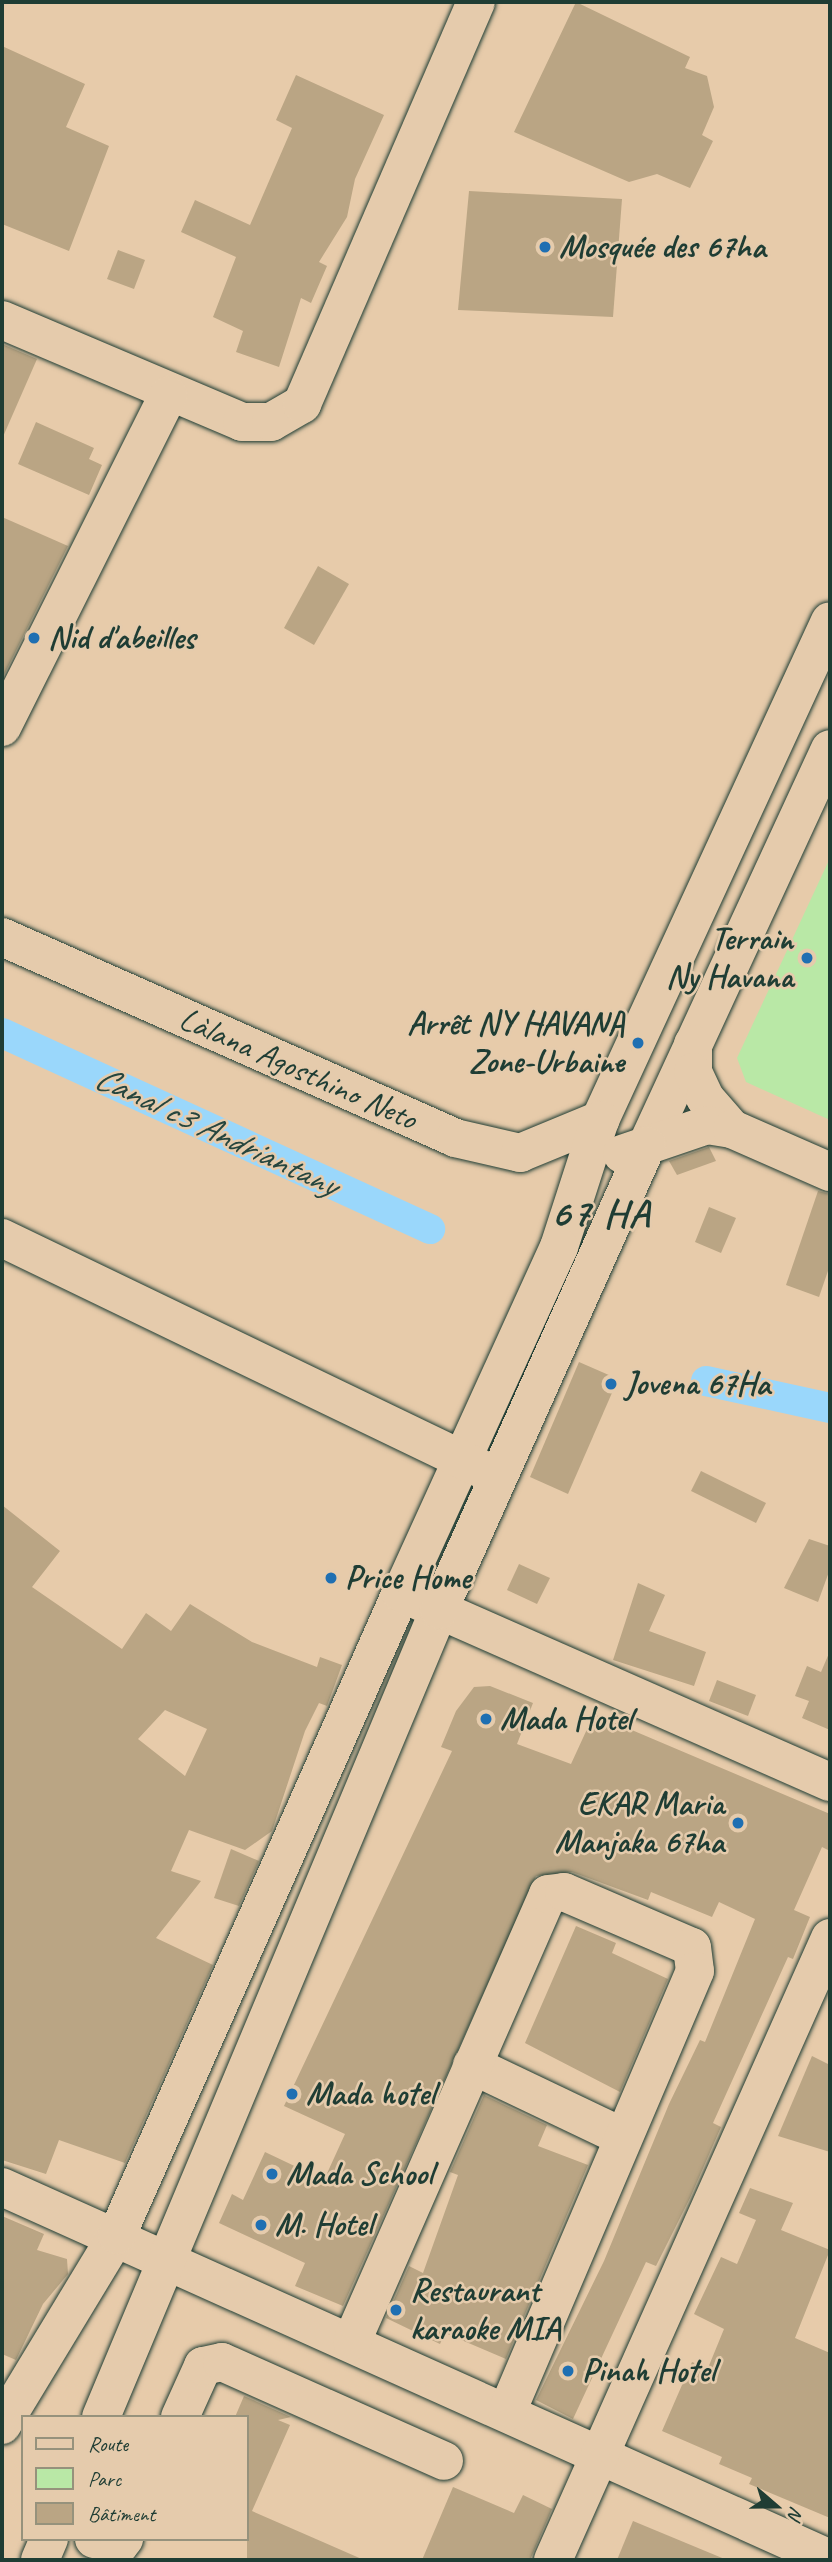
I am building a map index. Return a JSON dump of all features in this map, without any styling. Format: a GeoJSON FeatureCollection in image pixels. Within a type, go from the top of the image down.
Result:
{"type":"FeatureCollection","features":[{"type":"Feature","properties":{"kind":"street"},"geometry":{"type":"LineString","coordinates":[[2,320],[168,395],[242,422],[271,422],[302,404],[476,2]]}},
{"type":"Feature","properties":{"kind":"street"},"geometry":{"type":"LineString","coordinates":[[2,727],[168,395]]}},
{"type":"Feature","properties":{"kind":"street"},"geometry":{"type":"LineString","coordinates":[[2,2425],[117,2235],[401,1593],[559,1247],[600,1120],[830,621]]}},
{"type":"Feature","properties":{"kind":"street"},"geometry":{"type":"LineString","coordinates":[[102,2415],[496,1476],[830,749]]}},
{"type":"Feature","properties":{"kind":"street","name":"Làlana Agosthino Neto"},"geometry":{"type":"LineString","coordinates":[[2,937],[455,1138],[520,1153],[600,1120]]}},
{"type":"Feature","properties":{"kind":"street"},"geometry":{"type":"LineString","coordinates":[[693,1044],[693,1072],[705,1098],[732,1129]]}},
{"type":"Feature","properties":{"kind":"street"},"geometry":{"type":"LineString","coordinates":[[600,1120],[621,1154],[707,1125],[732,1129],[830,1172]]}},
{"type":"Feature","properties":{"kind":"street"},"geometry":{"type":"LineString","coordinates":[[5,1246],[496,1476]]}},
{"type":"Feature","properties":{"kind":"street"},"geometry":{"type":"LineString","coordinates":[[401,1593],[830,1782]]}},
{"type":"Feature","properties":{"kind":"street"},"geometry":{"type":"LineString","coordinates":[[352,2341],[472,2065],[553,1891],[692,1947],[695,1971],[507,2412]]}},
{"type":"Feature","properties":{"kind":"street"},"geometry":{"type":"LineString","coordinates":[[553,2560],[830,1938]]}},
{"type":"Feature","properties":{"kind":"street"},"geometry":{"type":"LineString","coordinates":[[472,2065],[623,2137]]}},
{"type":"Feature","properties":{"kind":"street"},"geometry":{"type":"LineString","coordinates":[[2,2187],[168,2256],[507,2412],[597,2457],[830,2559]]}},
{"type":"Feature","properties":{"kind":"street"},"geometry":{"type":"LineString","coordinates":[[181,2415],[202,2366],[222,2362],[443,2461]]}},
{"type":"Feature","properties":{"kind":"street"},"geometry":{"type":"LineString","coordinates":[[40,2560],[48,2541]]}},
{"type":"Feature","properties":{"kind":"street"},"geometry":{"type":"LineString","coordinates":[[102,2541],[119,2545],[122,2541]]}},
{"type":"Feature","properties":{"kind":"green space","name":"Terrain Ny Havana"},"geometry":{"type":"Polygon","coordinates":[[[830,858],[830,1120],[746,1082],[737,1058],[830,858]]]}},
{"type":"Feature","properties":{"kind":"building"},"geometry":{"type":"Polygon","coordinates":[[[576,2],[690,57],[685,68],[707,76],[714,107],[702,135],[713,141],[690,188],[657,174],[629,182],[514,132],[576,2]]]}},
{"type":"Feature","properties":{"kind":"building"},"geometry":{"type":"Polygon","coordinates":[[[2,46],[85,84],[66,127],[109,146],[69,251],[2,224],[2,46]]]}},
{"type":"Feature","properties":{"kind":"building"},"geometry":{"type":"Polygon","coordinates":[[[296,75],[384,115],[355,179],[347,217],[319,262],[327,266],[311,303],[301,298],[279,367],[236,352],[243,331],[213,317],[236,257],[181,232],[195,200],[250,225],[292,128],[276,120],[296,75]]]}},
{"type":"Feature","properties":{"kind":"building"},"geometry":{"type":"Polygon","coordinates":[[[469,191],[622,199],[613,317],[458,310],[469,191]]]}},
{"type":"Feature","properties":{"kind":"building"},"geometry":{"type":"Polygon","coordinates":[[[118,250],[145,260],[134,289],[107,279],[118,250]]]}},
{"type":"Feature","properties":{"kind":"building"},"geometry":{"type":"Polygon","coordinates":[[[2,344],[37,359],[2,439],[2,344]]]}},
{"type":"Feature","properties":{"kind":"building"},"geometry":{"type":"Polygon","coordinates":[[[36,422],[94,448],[89,459],[102,465],[89,495],[18,464],[36,422]]]}},
{"type":"Feature","properties":{"kind":"building"},"geometry":{"type":"Polygon","coordinates":[[[2,517],[68,546],[2,679],[2,517]]]}},
{"type":"Feature","properties":{"kind":"building"},"geometry":{"type":"Polygon","coordinates":[[[318,566],[349,584],[314,645],[284,628],[318,566]]]}},
{"type":"Feature","properties":{"kind":"building"},"geometry":{"type":"Polygon","coordinates":[[[709,1147],[716,1161],[677,1175],[669,1161],[709,1147]]]}},
{"type":"Feature","properties":{"kind":"building"},"geometry":{"type":"Polygon","coordinates":[[[818,1191],[830,1194],[830,1265],[819,1297],[786,1285],[818,1191]]]}},
{"type":"Feature","properties":{"kind":"building"},"geometry":{"type":"Polygon","coordinates":[[[709,1207],[736,1218],[721,1253],[695,1242],[709,1207]]]}},
{"type":"Feature","properties":{"kind":"building"},"geometry":{"type":"Polygon","coordinates":[[[579,1362],[618,1379],[568,1494],[530,1477],[579,1362]]]}},
{"type":"Feature","properties":{"kind":"building"},"geometry":{"type":"Polygon","coordinates":[[[701,1471],[766,1503],[756,1523],[691,1491],[701,1471]]]}},
{"type":"Feature","properties":{"kind":"building"},"geometry":{"type":"Polygon","coordinates":[[[2,1505],[60,1551],[32,1587],[122,1649],[146,1613],[171,1631],[190,1604],[252,1642],[317,1667],[320,1657],[342,1665],[327,1706],[319,1703],[305,1731],[272,1831],[245,1850],[189,1830],[171,1871],[201,1881],[156,1938],[213,1965],[125,2163],[59,2140],[46,2174],[2,2160],[2,1505]],[[165,1710],[138,1739],[185,1776],[207,1729],[165,1710]]]}},
{"type":"Feature","properties":{"kind":"building"},"geometry":{"type":"Polygon","coordinates":[[[809,1539],[830,1546],[830,1569],[818,1602],[784,1588],[809,1539]]]}},
{"type":"Feature","properties":{"kind":"building"},"geometry":{"type":"Polygon","coordinates":[[[519,1564],[550,1578],[537,1604],[507,1590],[519,1564]]]}},
{"type":"Feature","properties":{"kind":"building"},"geometry":{"type":"Polygon","coordinates":[[[638,1583],[665,1595],[649,1631],[706,1652],[694,1686],[613,1660],[638,1583]]]}},
{"type":"Feature","properties":{"kind":"building"},"geometry":{"type":"Polygon","coordinates":[[[830,1651],[830,1730],[802,1718],[809,1701],[795,1696],[807,1666],[821,1672],[830,1651]]]}},
{"type":"Feature","properties":{"kind":"building"},"geometry":{"type":"Polygon","coordinates":[[[717,1680],[756,1695],[748,1716],[709,1701],[717,1680]]]}},
{"type":"Feature","properties":{"kind":"building"},"geometry":{"type":"Polygon","coordinates":[[[490,1686],[533,1703],[517,1744],[571,1764],[594,1714],[830,1814],[830,1851],[822,1847],[794,1910],[810,1917],[793,1959],[788,1957],[713,2123],[721,2127],[690,2198],[656,2266],[646,2262],[573,2419],[536,2400],[604,2261],[669,2104],[700,2040],[705,2042],[755,1919],[719,1902],[712,1917],[651,1892],[648,1900],[572,1872],[536,1876],[343,2306],[295,2286],[305,2263],[219,2223],[232,2194],[243,2200],[265,2152],[324,2180],[345,2134],[284,2106],[452,1751],[441,1747],[456,1711],[474,1687],[490,1686]]]}},
{"type":"Feature","properties":{"kind":"building"},"geometry":{"type":"Polygon","coordinates":[[[231,1849],[259,1861],[239,1906],[214,1898],[231,1849]]]}},
{"type":"Feature","properties":{"kind":"building"},"geometry":{"type":"Polygon","coordinates":[[[576,1926],[616,1943],[612,1953],[668,1979],[620,2092],[525,2043],[576,1926]]]}},
{"type":"Feature","properties":{"kind":"building"},"geometry":{"type":"Polygon","coordinates":[[[812,2056],[830,2065],[830,2152],[778,2136],[812,2056]]]}},
{"type":"Feature","properties":{"kind":"building"},"geometry":{"type":"Polygon","coordinates":[[[484,2095],[547,2125],[538,2146],[588,2165],[506,2359],[445,2333],[440,2344],[386,2318],[409,2266],[423,2273],[458,2175],[450,2172],[484,2095]]]}},
{"type":"Feature","properties":{"kind":"building"},"geometry":{"type":"Polygon","coordinates":[[[750,2188],[793,2203],[781,2230],[830,2250],[795,2338],[830,2353],[830,2518],[749,2484],[752,2478],[719,2464],[722,2457],[662,2431],[692,2362],[708,2368],[724,2329],[694,2314],[721,2257],[737,2264],[756,2220],[739,2213],[750,2188]]]}},
{"type":"Feature","properties":{"kind":"building"},"geometry":{"type":"Polygon","coordinates":[[[2,2216],[44,2234],[37,2250],[67,2259],[68,2274],[43,2304],[16,2360],[2,2354],[2,2216]]]}},
{"type":"Feature","properties":{"kind":"building"},"geometry":{"type":"Polygon","coordinates":[[[244,2396],[291,2417],[278,2420],[290,2425],[252,2511],[364,2560],[247,2560],[248,2415],[236,2415],[244,2396]]]}},
{"type":"Feature","properties":{"kind":"building"},"geometry":{"type":"Polygon","coordinates":[[[453,2487],[514,2513],[523,2495],[552,2509],[530,2560],[422,2560],[453,2487]]]}},
{"type":"Feature","properties":{"kind":"building"},"geometry":{"type":"Polygon","coordinates":[[[633,2521],[727,2560],[617,2560],[633,2521]]]}},
{"type":"Feature","properties":{"kind":"waterway","name":"Canal c3 Andriantany"},"geometry":{"type":"LineString","coordinates":[[2,1033],[430,1229]]}},
{"type":"Feature","properties":{"kind":"waterway"},"geometry":{"type":"LineString","coordinates":[[706,1381],[830,1408]]}},
{"type":"Feature","properties":{"kind":"place","name":"Mosquée des 67ha"},"geometry":{"type":"Point","coordinates":[545,247]}},
{"type":"Feature","properties":{"kind":"place","name":"Nid d'abeilles"},"geometry":{"type":"Point","coordinates":[34,638]}},
{"type":"Feature","properties":{"kind":"place","name":"Terrain Ny Havana"},"geometry":{"type":"Point","coordinates":[807,958]}},
{"type":"Feature","properties":{"kind":"place","name":"Arrêt NY HAVANA Zone-Urbaine"},"geometry":{"type":"Point","coordinates":[638,1043]}},
{"type":"Feature","properties":{"kind":"place","name":"Jovena 67Ha"},"geometry":{"type":"Point","coordinates":[611,1384]}},
{"type":"Feature","properties":{"kind":"place","name":"Price Home"},"geometry":{"type":"Point","coordinates":[331,1578]}},
{"type":"Feature","properties":{"kind":"place","name":"Mada Hotel"},"geometry":{"type":"Point","coordinates":[486,1719]}},
{"type":"Feature","properties":{"kind":"place","name":"EKAR Maria Manjaka 67ha"},"geometry":{"type":"Point","coordinates":[738,1823]}},
{"type":"Feature","properties":{"kind":"place","name":"Mada hotel"},"geometry":{"type":"Point","coordinates":[292,2094]}},
{"type":"Feature","properties":{"kind":"place","name":"Mada School"},"geometry":{"type":"Point","coordinates":[272,2174]}},
{"type":"Feature","properties":{"kind":"place","name":"M. Hotel"},"geometry":{"type":"Point","coordinates":[261,2225]}},
{"type":"Feature","properties":{"kind":"place","name":"Restaurant karaoke MIA"},"geometry":{"type":"Point","coordinates":[396,2310]}},
{"type":"Feature","properties":{"kind":"place","name":"Pinah Hotel"},"geometry":{"type":"Point","coordinates":[568,2371]}},
{"type":"Feature","properties":{"kind":"district","name":"67 HA"},"geometry":{"type":"Point","coordinates":[601,1213]}}]}
